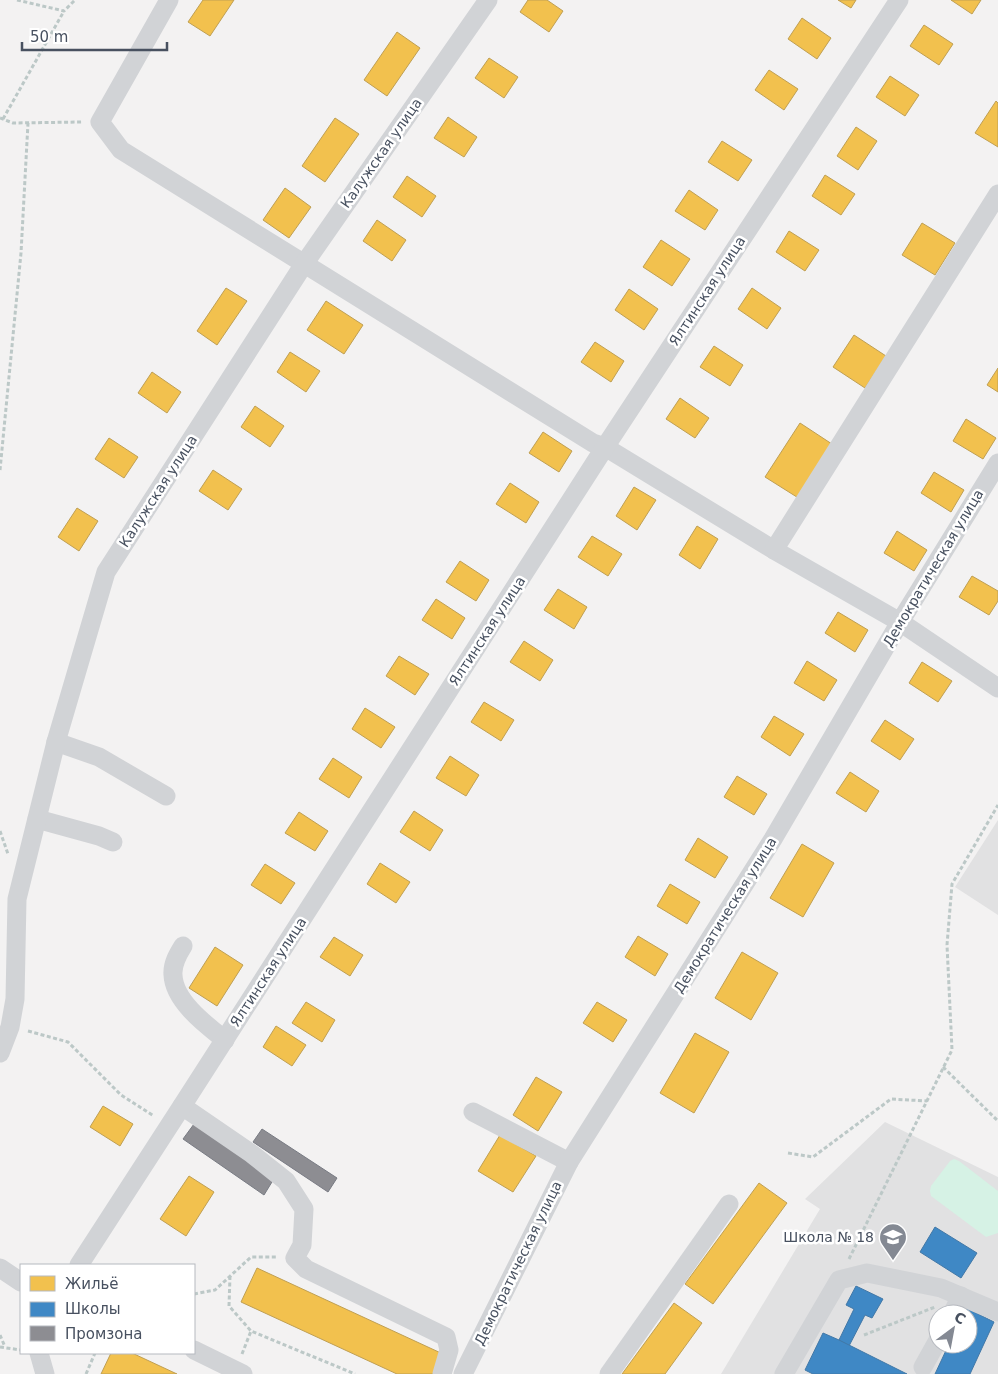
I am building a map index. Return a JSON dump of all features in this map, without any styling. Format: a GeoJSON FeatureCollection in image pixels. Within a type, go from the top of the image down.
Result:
{"type":"FeatureCollection","features":[{"type":"Feature","properties":{"kind":"street"},"geometry":{"type":"LineString","coordinates":[[169,0],[100,122],[121,150],[593,443],[605,447],[774,550],[900,622],[998,688]]}},
{"type":"Feature","properties":{"kind":"street","name":"Калужская улица"},"geometry":{"type":"LineString","coordinates":[[0,1053],[10,1027],[15,999],[18,899],[56,742],[106,572],[304,264],[488,0]]}},
{"type":"Feature","properties":{"kind":"street","name":"Ялтинская улица"},"geometry":{"type":"LineString","coordinates":[[79,1264],[170,1126],[605,447],[899,0]]}},
{"type":"Feature","properties":{"kind":"street"},"geometry":{"type":"LineString","coordinates":[[774,550],[998,194]]}},
{"type":"Feature","properties":{"kind":"street","name":"Демократическая улица"},"geometry":{"type":"LineString","coordinates":[[463,1374],[569,1162],[773,838],[900,622],[998,463]]}},
{"type":"Feature","properties":{"kind":"street"},"geometry":{"type":"LineString","coordinates":[[56,742],[99,757],[166,796]]}},
{"type":"Feature","properties":{"kind":"street"},"geometry":{"type":"LineString","coordinates":[[37,818],[99,836],[113,842]]}},
{"type":"Feature","properties":{"kind":"street"},"geometry":{"type":"LineString","coordinates":[[183,946],[176,958],[173,975],[180,998],[225,1040]]}},
{"type":"Feature","properties":{"kind":"street"},"geometry":{"type":"LineString","coordinates":[[182,1106],[252,1154],[286,1181],[304,1208],[302,1245],[295,1258],[306,1269],[446,1337],[449,1350],[442,1374]]}},
{"type":"Feature","properties":{"kind":"street"},"geometry":{"type":"LineString","coordinates":[[473,1112],[569,1162]]}},
{"type":"Feature","properties":{"kind":"street"},"geometry":{"type":"LineString","coordinates":[[608,1374],[729,1204]]}},
{"type":"Feature","properties":{"kind":"street"},"geometry":{"type":"LineString","coordinates":[[0,1268],[20,1281]]}},
{"type":"Feature","properties":{"kind":"street"},"geometry":{"type":"LineString","coordinates":[[784,1374],[839,1280],[867,1273],[940,1288],[998,1312]]}},
{"type":"Feature","properties":{"kind":"street"},"geometry":{"type":"LineString","coordinates":[[957,1304],[961,1296]]}},
{"type":"Feature","properties":{"kind":"street"},"geometry":{"type":"LineString","coordinates":[[195,1350],[239,1372]]}},
{"type":"Feature","properties":{"kind":"street"},"geometry":{"type":"LineString","coordinates":[[40,1354],[45,1374]]}},
{"type":"Feature","properties":{"kind":"street"},"geometry":{"type":"LineString","coordinates":[[923,1367],[930,1354]]}},
{"type":"Feature","properties":{"kind":"path"},"geometry":{"type":"LineString","coordinates":[[17,0],[64,11]]}},
{"type":"Feature","properties":{"kind":"path"},"geometry":{"type":"LineString","coordinates":[[75,0],[64,11],[1,118],[13,123],[100,122]]}},
{"type":"Feature","properties":{"kind":"path"},"geometry":{"type":"LineString","coordinates":[[0,470],[21,253],[28,123]]}},
{"type":"Feature","properties":{"kind":"path"},"geometry":{"type":"LineString","coordinates":[[839,1280],[952,1050],[947,945],[952,884],[998,805]]}},
{"type":"Feature","properties":{"kind":"path"},"geometry":{"type":"LineString","coordinates":[[10,1027],[68,1042],[121,1094],[170,1126]]}},
{"type":"Feature","properties":{"kind":"path"},"geometry":{"type":"LineString","coordinates":[[943,1067],[998,1121]]}},
{"type":"Feature","properties":{"kind":"path"},"geometry":{"type":"LineString","coordinates":[[788,1153],[813,1157],[891,1099],[927,1101]]}},
{"type":"Feature","properties":{"kind":"path"},"geometry":{"type":"LineString","coordinates":[[195,1294],[215,1290],[251,1257],[295,1258]]}},
{"type":"Feature","properties":{"kind":"path"},"geometry":{"type":"LineString","coordinates":[[230,1276],[228,1306],[251,1331],[355,1374]]}},
{"type":"Feature","properties":{"kind":"path"},"geometry":{"type":"LineString","coordinates":[[864,1335],[961,1296]]}},
{"type":"Feature","properties":{"kind":"path"},"geometry":{"type":"LineString","coordinates":[[239,1372],[251,1331]]}},
{"type":"Feature","properties":{"kind":"path"},"geometry":{"type":"LineString","coordinates":[[0,1335],[5,1348]]}},
{"type":"Feature","properties":{"kind":"path"},"geometry":{"type":"LineString","coordinates":[[0,1347],[20,1350]]}},
{"type":"Feature","properties":{"kind":"path"},"geometry":{"type":"LineString","coordinates":[[86,1374],[95,1354]]}},
{"type":"Feature","properties":{"kind":"shaded area"},"geometry":{"type":"Polygon","coordinates":[[[998,820],[998,915],[955,887],[998,820]]]}},
{"type":"Feature","properties":{"kind":"shaded area","name":"Школа № 18"},"geometry":{"type":"Polygon","coordinates":[[[885,1122],[998,1177],[998,1374],[721,1374],[820,1209],[805,1199],[885,1122]]]}},
{"type":"Feature","properties":{"kind":"green space"},"geometry":{"type":"Polygon","coordinates":[[[954,1159],[998,1191],[998,1233],[986,1237],[931,1196],[931,1186],[950,1161],[954,1159]]]}},
{"type":"Feature","properties":{"kind":"building: Жильё"},"geometry":{"type":"Polygon","coordinates":[[[203,0],[234,0],[210,36],[188,22],[203,0]]]}},
{"type":"Feature","properties":{"kind":"building: Жильё"},"geometry":{"type":"Polygon","coordinates":[[[528,0],[547,0],[563,11],[549,32],[520,12],[528,0]]]}},
{"type":"Feature","properties":{"kind":"building: Жильё"},"geometry":{"type":"Polygon","coordinates":[[[838,0],[856,0],[851,8],[838,0]]]}},
{"type":"Feature","properties":{"kind":"building: Жильё"},"geometry":{"type":"Polygon","coordinates":[[[951,0],[981,0],[972,14],[951,0]]]}},
{"type":"Feature","properties":{"kind":"building: Жильё"},"geometry":{"type":"Polygon","coordinates":[[[802,18],[831,38],[817,59],[788,39],[802,18]]]}},
{"type":"Feature","properties":{"kind":"building: Жильё"},"geometry":{"type":"Polygon","coordinates":[[[924,25],[953,44],[939,65],[910,46],[924,25]]]}},
{"type":"Feature","properties":{"kind":"building: Жильё"},"geometry":{"type":"Polygon","coordinates":[[[397,32],[420,48],[387,96],[364,80],[397,32]]]}},
{"type":"Feature","properties":{"kind":"building: Жильё"},"geometry":{"type":"Polygon","coordinates":[[[489,58],[518,77],[504,98],[475,78],[489,58]]]}},
{"type":"Feature","properties":{"kind":"building: Жильё"},"geometry":{"type":"Polygon","coordinates":[[[769,70],[798,89],[784,110],[755,90],[769,70]]]}},
{"type":"Feature","properties":{"kind":"building: Жильё"},"geometry":{"type":"Polygon","coordinates":[[[890,76],[919,95],[905,116],[876,97],[890,76]]]}},
{"type":"Feature","properties":{"kind":"building: Жильё"},"geometry":{"type":"Polygon","coordinates":[[[996,101],[998,103],[998,147],[975,133],[996,101]]]}},
{"type":"Feature","properties":{"kind":"building: Жильё"},"geometry":{"type":"Polygon","coordinates":[[[448,117],[477,137],[464,157],[434,138],[448,117]]]}},
{"type":"Feature","properties":{"kind":"building: Жильё"},"geometry":{"type":"Polygon","coordinates":[[[335,118],[359,134],[325,182],[302,166],[335,118]]]}},
{"type":"Feature","properties":{"kind":"building: Жильё"},"geometry":{"type":"Polygon","coordinates":[[[856,127],[877,141],[858,170],[837,156],[856,127]]]}},
{"type":"Feature","properties":{"kind":"building: Жильё"},"geometry":{"type":"Polygon","coordinates":[[[722,141],[752,160],[738,181],[708,162],[722,141]]]}},
{"type":"Feature","properties":{"kind":"building: Жильё"},"geometry":{"type":"Polygon","coordinates":[[[825,175],[855,194],[841,215],[812,196],[825,175]]]}},
{"type":"Feature","properties":{"kind":"building: Жильё"},"geometry":{"type":"Polygon","coordinates":[[[407,176],[436,196],[422,217],[393,197],[407,176]]]}},
{"type":"Feature","properties":{"kind":"building: Жильё"},"geometry":{"type":"Polygon","coordinates":[[[285,188],[311,207],[289,238],[263,220],[285,188]]]}},
{"type":"Feature","properties":{"kind":"building: Жильё"},"geometry":{"type":"Polygon","coordinates":[[[689,190],[718,210],[705,230],[675,211],[689,190]]]}},
{"type":"Feature","properties":{"kind":"building: Жильё"},"geometry":{"type":"Polygon","coordinates":[[[377,220],[406,240],[392,261],[363,241],[377,220]]]}},
{"type":"Feature","properties":{"kind":"building: Жильё"},"geometry":{"type":"Polygon","coordinates":[[[922,223],[955,243],[935,275],[902,255],[922,223]]]}},
{"type":"Feature","properties":{"kind":"building: Жильё"},"geometry":{"type":"Polygon","coordinates":[[[789,231],[819,250],[805,271],[776,252],[789,231]]]}},
{"type":"Feature","properties":{"kind":"building: Жильё"},"geometry":{"type":"Polygon","coordinates":[[[661,240],[690,259],[672,286],[643,267],[661,240]]]}},
{"type":"Feature","properties":{"kind":"building: Жильё"},"geometry":{"type":"Polygon","coordinates":[[[226,288],[247,301],[217,345],[197,331],[226,288]]]}},
{"type":"Feature","properties":{"kind":"building: Жильё"},"geometry":{"type":"Polygon","coordinates":[[[752,288],[781,308],[767,329],[738,309],[752,288]]]}},
{"type":"Feature","properties":{"kind":"building: Жильё"},"geometry":{"type":"Polygon","coordinates":[[[629,289],[658,309],[644,330],[615,310],[629,289]]]}},
{"type":"Feature","properties":{"kind":"building: Жильё"},"geometry":{"type":"Polygon","coordinates":[[[326,301],[363,325],[344,354],[307,330],[326,301]]]}},
{"type":"Feature","properties":{"kind":"building: Жильё"},"geometry":{"type":"Polygon","coordinates":[[[854,335],[886,356],[865,388],[833,367],[854,335]]]}},
{"type":"Feature","properties":{"kind":"building: Жильё"},"geometry":{"type":"Polygon","coordinates":[[[595,342],[624,361],[611,382],[581,362],[595,342]]]}},
{"type":"Feature","properties":{"kind":"building: Жильё"},"geometry":{"type":"Polygon","coordinates":[[[714,346],[743,365],[730,386],[700,367],[714,346]]]}},
{"type":"Feature","properties":{"kind":"building: Жильё"},"geometry":{"type":"Polygon","coordinates":[[[290,352],[320,371],[306,392],[277,372],[290,352]]]}},
{"type":"Feature","properties":{"kind":"building: Жильё"},"geometry":{"type":"Polygon","coordinates":[[[998,368],[998,392],[987,385],[998,368]]]}},
{"type":"Feature","properties":{"kind":"building: Жильё"},"geometry":{"type":"Polygon","coordinates":[[[152,372],[181,392],[167,413],[138,393],[152,372]]]}},
{"type":"Feature","properties":{"kind":"building: Жильё"},"geometry":{"type":"Polygon","coordinates":[[[680,398],[709,418],[695,438],[666,419],[680,398]]]}},
{"type":"Feature","properties":{"kind":"building: Жильё"},"geometry":{"type":"Polygon","coordinates":[[[255,406],[284,426],[270,447],[241,427],[255,406]]]}},
{"type":"Feature","properties":{"kind":"building: Жильё"},"geometry":{"type":"Polygon","coordinates":[[[966,419],[996,438],[983,459],[953,441],[966,419]]]}},
{"type":"Feature","properties":{"kind":"building: Жильё"},"geometry":{"type":"Polygon","coordinates":[[[800,423],[835,446],[800,499],[765,477],[800,423]]]}},
{"type":"Feature","properties":{"kind":"building: Жильё"},"geometry":{"type":"Polygon","coordinates":[[[543,432],[572,451],[559,472],[529,453],[543,432]]]}},
{"type":"Feature","properties":{"kind":"building: Жильё"},"geometry":{"type":"Polygon","coordinates":[[[109,438],[138,457],[124,478],[95,459],[109,438]]]}},
{"type":"Feature","properties":{"kind":"building: Жильё"},"geometry":{"type":"Polygon","coordinates":[[[213,470],[242,489],[228,510],[199,491],[213,470]]]}},
{"type":"Feature","properties":{"kind":"building: Жильё"},"geometry":{"type":"Polygon","coordinates":[[[934,472],[964,490],[951,512],[921,493],[934,472]]]}},
{"type":"Feature","properties":{"kind":"building: Жильё"},"geometry":{"type":"Polygon","coordinates":[[[510,483],[539,502],[526,523],[496,504],[510,483]]]}},
{"type":"Feature","properties":{"kind":"building: Жильё"},"geometry":{"type":"Polygon","coordinates":[[[634,487],[656,500],[637,530],[616,516],[634,487]]]}},
{"type":"Feature","properties":{"kind":"building: Жильё"},"geometry":{"type":"Polygon","coordinates":[[[77,508],[98,521],[79,551],[58,537],[77,508]]]}},
{"type":"Feature","properties":{"kind":"building: Жильё"},"geometry":{"type":"Polygon","coordinates":[[[697,526],[718,539],[700,569],[679,555],[697,526]]]}},
{"type":"Feature","properties":{"kind":"building: Жильё"},"geometry":{"type":"Polygon","coordinates":[[[897,531],[927,550],[914,571],[884,553],[897,531]]]}},
{"type":"Feature","properties":{"kind":"building: Жильё"},"geometry":{"type":"Polygon","coordinates":[[[592,536],[622,554],[608,576],[578,557],[592,536]]]}},
{"type":"Feature","properties":{"kind":"building: Жильё"},"geometry":{"type":"Polygon","coordinates":[[[460,561],[489,580],[476,601],[446,582],[460,561]]]}},
{"type":"Feature","properties":{"kind":"building: Жильё"},"geometry":{"type":"Polygon","coordinates":[[[972,576],[998,591],[998,601],[989,615],[959,597],[972,576]]]}},
{"type":"Feature","properties":{"kind":"building: Жильё"},"geometry":{"type":"Polygon","coordinates":[[[558,589],[587,607],[574,629],[544,610],[558,589]]]}},
{"type":"Feature","properties":{"kind":"building: Жильё"},"geometry":{"type":"Polygon","coordinates":[[[436,599],[465,618],[452,639],[422,620],[436,599]]]}},
{"type":"Feature","properties":{"kind":"building: Жильё"},"geometry":{"type":"Polygon","coordinates":[[[838,612],[868,630],[855,652],[825,633],[838,612]]]}},
{"type":"Feature","properties":{"kind":"building: Жильё"},"geometry":{"type":"Polygon","coordinates":[[[524,641],[553,660],[540,681],[510,662],[524,641]]]}},
{"type":"Feature","properties":{"kind":"building: Жильё"},"geometry":{"type":"Polygon","coordinates":[[[399,656],[429,674],[415,695],[386,676],[399,656]]]}},
{"type":"Feature","properties":{"kind":"building: Жильё"},"geometry":{"type":"Polygon","coordinates":[[[807,661],[837,680],[824,701],[794,683],[807,661]]]}},
{"type":"Feature","properties":{"kind":"building: Жильё"},"geometry":{"type":"Polygon","coordinates":[[[922,662],[952,681],[938,702],[909,683],[922,662]]]}},
{"type":"Feature","properties":{"kind":"building: Жильё"},"geometry":{"type":"Polygon","coordinates":[[[484,702],[514,720],[501,741],[471,722],[484,702]]]}},
{"type":"Feature","properties":{"kind":"building: Жильё"},"geometry":{"type":"Polygon","coordinates":[[[365,708],[395,727],[381,748],[352,729],[365,708]]]}},
{"type":"Feature","properties":{"kind":"building: Жильё"},"geometry":{"type":"Polygon","coordinates":[[[774,716],[804,734],[790,756],[761,737],[774,716]]]}},
{"type":"Feature","properties":{"kind":"building: Жильё"},"geometry":{"type":"Polygon","coordinates":[[[885,720],[914,739],[900,760],[871,741],[885,720]]]}},
{"type":"Feature","properties":{"kind":"building: Жильё"},"geometry":{"type":"Polygon","coordinates":[[[450,756],[479,775],[466,796],[436,778],[450,756]]]}},
{"type":"Feature","properties":{"kind":"building: Жильё"},"geometry":{"type":"Polygon","coordinates":[[[333,758],[362,777],[349,798],[319,779],[333,758]]]}},
{"type":"Feature","properties":{"kind":"building: Жильё"},"geometry":{"type":"Polygon","coordinates":[[[850,772],[879,791],[866,812],[836,793],[850,772]]]}},
{"type":"Feature","properties":{"kind":"building: Жильё"},"geometry":{"type":"Polygon","coordinates":[[[737,776],[767,794],[754,815],[724,797],[737,776]]]}},
{"type":"Feature","properties":{"kind":"building: Жильё"},"geometry":{"type":"Polygon","coordinates":[[[414,811],[443,830],[430,851],[400,832],[414,811]]]}},
{"type":"Feature","properties":{"kind":"building: Жильё"},"geometry":{"type":"Polygon","coordinates":[[[299,812],[328,831],[315,851],[285,833],[299,812]]]}},
{"type":"Feature","properties":{"kind":"building: Жильё"},"geometry":{"type":"Polygon","coordinates":[[[698,838],[728,857],[715,878],[685,860],[698,838]]]}},
{"type":"Feature","properties":{"kind":"building: Жильё"},"geometry":{"type":"Polygon","coordinates":[[[802,844],[834,863],[803,917],[770,898],[802,844]]]}},
{"type":"Feature","properties":{"kind":"building: Жильё"},"geometry":{"type":"Polygon","coordinates":[[[380,863],[410,882],[396,903],[367,884],[380,863]]]}},
{"type":"Feature","properties":{"kind":"building: Жильё"},"geometry":{"type":"Polygon","coordinates":[[[265,864],[295,883],[281,904],[251,885],[265,864]]]}},
{"type":"Feature","properties":{"kind":"building: Жильё"},"geometry":{"type":"Polygon","coordinates":[[[670,884],[700,902],[687,924],[657,906],[670,884]]]}},
{"type":"Feature","properties":{"kind":"building: Жильё"},"geometry":{"type":"Polygon","coordinates":[[[638,936],[668,954],[655,976],[625,957],[638,936]]]}},
{"type":"Feature","properties":{"kind":"building: Жильё"},"geometry":{"type":"Polygon","coordinates":[[[334,937],[363,955],[350,976],[320,957],[334,937]]]}},
{"type":"Feature","properties":{"kind":"building: Жильё"},"geometry":{"type":"Polygon","coordinates":[[[215,947],[243,965],[217,1006],[189,988],[215,947]]]}},
{"type":"Feature","properties":{"kind":"building: Жильё"},"geometry":{"type":"Polygon","coordinates":[[[742,952],[778,973],[751,1020],[715,998],[742,952]]]}},
{"type":"Feature","properties":{"kind":"building: Жильё"},"geometry":{"type":"Polygon","coordinates":[[[306,1002],[335,1020],[322,1042],[292,1023],[306,1002]]]}},
{"type":"Feature","properties":{"kind":"building: Жильё"},"geometry":{"type":"Polygon","coordinates":[[[597,1002],[627,1020],[613,1042],[583,1023],[597,1002]]]}},
{"type":"Feature","properties":{"kind":"building: Жильё"},"geometry":{"type":"Polygon","coordinates":[[[276,1026],[306,1045],[292,1066],[263,1047],[276,1026]]]}},
{"type":"Feature","properties":{"kind":"building: Жильё"},"geometry":{"type":"Polygon","coordinates":[[[695,1033],[729,1052],[694,1113],[660,1093],[695,1033]]]}},
{"type":"Feature","properties":{"kind":"building: Жильё"},"geometry":{"type":"Polygon","coordinates":[[[536,1077],[562,1092],[538,1131],[513,1115],[536,1077]]]}},
{"type":"Feature","properties":{"kind":"building: Жильё"},"geometry":{"type":"Polygon","coordinates":[[[103,1106],[133,1124],[120,1146],[90,1127],[103,1106]]]}},
{"type":"Feature","properties":{"kind":"building: Жильё"},"geometry":{"type":"Polygon","coordinates":[[[500,1135],[536,1156],[513,1192],[478,1171],[500,1135]]]}},
{"type":"Feature","properties":{"kind":"building: Жильё"},"geometry":{"type":"Polygon","coordinates":[[[189,1176],[214,1192],[186,1236],[160,1219],[189,1176]]]}},
{"type":"Feature","properties":{"kind":"building: Жильё"},"geometry":{"type":"Polygon","coordinates":[[[759,1183],[787,1203],[713,1304],[685,1284],[759,1183]]]}},
{"type":"Feature","properties":{"kind":"building: Жильё"},"geometry":{"type":"Polygon","coordinates":[[[257,1268],[443,1354],[433,1374],[397,1374],[241,1302],[257,1268]]]}},
{"type":"Feature","properties":{"kind":"building: Жильё"},"geometry":{"type":"Polygon","coordinates":[[[674,1303],[702,1323],[665,1374],[622,1374],[674,1303]]]}},
{"type":"Feature","properties":{"kind":"building: Жильё"},"geometry":{"type":"Polygon","coordinates":[[[111,1354],[134,1354],[177,1374],[101,1374],[111,1354]]]}},
{"type":"Feature","properties":{"kind":"building: Школы"},"geometry":{"type":"Polygon","coordinates":[[[935,1227],[977,1253],[961,1278],[920,1252],[935,1227]]]}},
{"type":"Feature","properties":{"kind":"building: Школы"},"geometry":{"type":"Polygon","coordinates":[[[856,1286],[883,1299],[872,1318],[865,1315],[849,1346],[839,1340],[854,1309],[846,1305],[856,1286]]]}},
{"type":"Feature","properties":{"kind":"building: Школы"},"geometry":{"type":"Polygon","coordinates":[[[978,1314],[994,1322],[970,1374],[935,1374],[944,1354],[978,1354],[978,1314]]]}},
{"type":"Feature","properties":{"kind":"building: Школы"},"geometry":{"type":"Polygon","coordinates":[[[823,1333],[907,1374],[813,1374],[805,1370],[823,1333]]]}},
{"type":"Feature","properties":{"kind":"building: Промзона"},"geometry":{"type":"Polygon","coordinates":[[[194,1124],[275,1177],[264,1195],[183,1139],[194,1124]]]}},
{"type":"Feature","properties":{"kind":"building: Промзона"},"geometry":{"type":"Polygon","coordinates":[[[262,1129],[337,1178],[328,1192],[253,1142],[262,1129]]]}},
{"type":"Feature","properties":{"kind":"place","name":"Школа № 18"},"geometry":{"type":"Point","coordinates":[893,1261]}}]}
